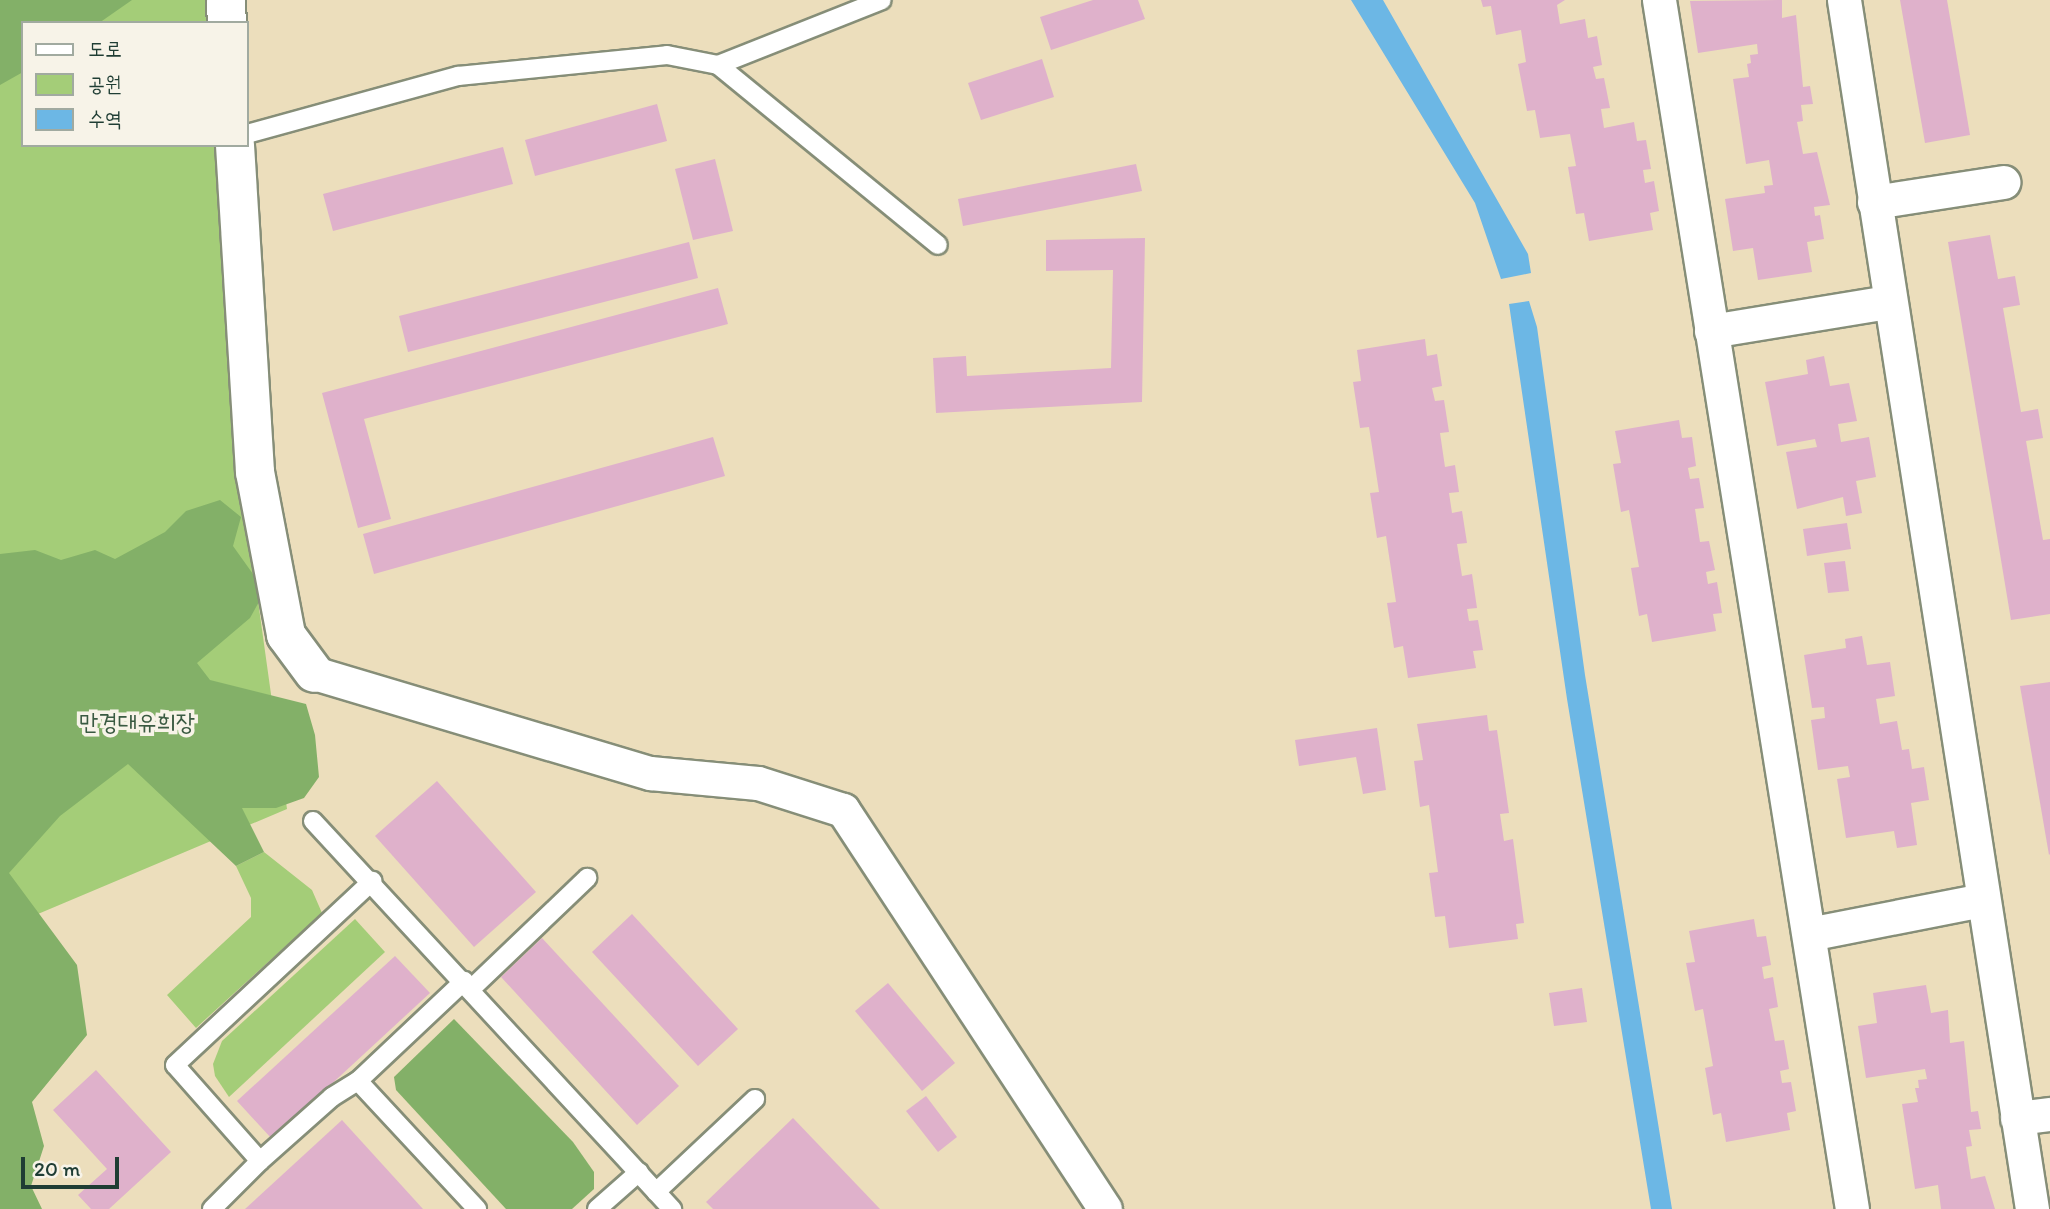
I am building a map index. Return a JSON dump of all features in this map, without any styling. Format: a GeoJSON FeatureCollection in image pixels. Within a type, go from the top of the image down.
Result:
{"type":"FeatureCollection","features":[{"type":"Feature","properties":{"kind":"street"},"geometry":{"type":"LineString","coordinates":[[226,0],[227,21]]}},
{"type":"Feature","properties":{"kind":"street"},"geometry":{"type":"LineString","coordinates":[[1659,0],[1852,1209]]}},
{"type":"Feature","properties":{"kind":"street"},"geometry":{"type":"LineString","coordinates":[[1844,0],[1888,302],[2032,1209]]}},
{"type":"Feature","properties":{"kind":"street"},"geometry":{"type":"LineString","coordinates":[[235,147],[255,472],[286,635],[314,673],[650,773],[758,783],[843,810],[1105,1209]]}},
{"type":"Feature","properties":{"kind":"street"},"geometry":{"type":"LineString","coordinates":[[1874,202],[2003,182]]}},
{"type":"Feature","properties":{"kind":"street"},"geometry":{"type":"LineString","coordinates":[[1711,331],[1888,302]]}},
{"type":"Feature","properties":{"kind":"street"},"geometry":{"type":"LineString","coordinates":[[1809,934],[1982,900]]}},
{"type":"Feature","properties":{"kind":"street"},"geometry":{"type":"LineString","coordinates":[[2017,1118],[2050,1114]]}},
{"type":"Feature","properties":{"kind":"lane"},"geometry":{"type":"LineString","coordinates":[[718,65],[882,0]]}},
{"type":"Feature","properties":{"kind":"lane"},"geometry":{"type":"LineString","coordinates":[[248,134],[458,76],[667,55],[718,65],[938,245]]}},
{"type":"Feature","properties":{"kind":"lane"},"geometry":{"type":"LineString","coordinates":[[313,821],[372,880],[672,1209]]}},
{"type":"Feature","properties":{"kind":"lane"},"geometry":{"type":"LineString","coordinates":[[212,1209],[260,1161],[332,1097],[358,1081],[587,878]]}},
{"type":"Feature","properties":{"kind":"lane"},"geometry":{"type":"LineString","coordinates":[[260,1161],[175,1065],[372,880]]}},
{"type":"Feature","properties":{"kind":"lane"},"geometry":{"type":"LineString","coordinates":[[358,1081],[477,1209]]}},
{"type":"Feature","properties":{"kind":"lane"},"geometry":{"type":"LineString","coordinates":[[656,1192],[755,1098]]}},
{"type":"Feature","properties":{"kind":"lane"},"geometry":{"type":"LineString","coordinates":[[597,1209],[639,1172]]}},
{"type":"Feature","properties":{"kind":"green space","name":"만경대유희장"},"geometry":{"type":"Polygon","coordinates":[[[0,0],[213,0],[215,21],[21,21],[21,147],[224,147],[259,608],[287,809],[0,930],[0,0]]]}},
{"type":"Feature","properties":{"kind":"green space"},"geometry":{"type":"Polygon","coordinates":[[[0,0],[132,0],[102,21],[21,21],[21,73],[0,85],[0,0]]]}},
{"type":"Feature","properties":{"kind":"green space"},"geometry":{"type":"Polygon","coordinates":[[[220,500],[241,517],[233,546],[265,591],[250,618],[197,663],[210,680],[306,704],[315,735],[319,777],[304,798],[276,808],[242,808],[264,852],[236,866],[128,764],[60,816],[9,873],[77,965],[87,1035],[32,1102],[44,1146],[31,1186],[42,1209],[0,1209],[0,554],[35,550],[61,560],[95,550],[115,559],[165,532],[186,511],[220,500]]]}},
{"type":"Feature","properties":{"kind":"green space"},"geometry":{"type":"Polygon","coordinates":[[[264,852],[312,890],[322,913],[196,1028],[167,995],[251,917],[251,898],[236,866],[264,852]]]}},
{"type":"Feature","properties":{"kind":"green space"},"geometry":{"type":"Polygon","coordinates":[[[355,919],[385,952],[229,1097],[215,1076],[213,1064],[222,1041],[355,919]]]}},
{"type":"Feature","properties":{"kind":"green space"},"geometry":{"type":"Polygon","coordinates":[[[454,1019],[573,1142],[594,1172],[594,1189],[572,1209],[506,1209],[396,1090],[394,1077],[454,1019]]]}},
{"type":"Feature","properties":{"kind":"water"},"geometry":{"type":"Polygon","coordinates":[[[1351,0],[1383,0],[1528,254],[1531,273],[1501,279],[1475,203],[1351,0]]]}},
{"type":"Feature","properties":{"kind":"water"},"geometry":{"type":"Polygon","coordinates":[[[1529,301],[1537,327],[1585,675],[1672,1209],[1651,1209],[1567,699],[1509,304],[1529,301]]]}},
{"type":"Feature","properties":{"kind":"building"},"geometry":{"type":"Polygon","coordinates":[[[1093,0],[1138,0],[1145,19],[1051,50],[1040,17],[1093,0]]]}},
{"type":"Feature","properties":{"kind":"building"},"geometry":{"type":"Polygon","coordinates":[[[1481,0],[1565,0],[1557,5],[1560,24],[1585,19],[1588,38],[1597,36],[1602,65],[1593,67],[1596,79],[1604,78],[1610,108],[1601,109],[1604,128],[1634,122],[1637,141],[1646,140],[1651,169],[1643,170],[1645,183],[1654,181],[1659,211],[1650,213],[1653,230],[1589,241],[1584,213],[1576,214],[1568,167],[1576,166],[1570,134],[1540,138],[1535,110],[1527,111],[1518,64],[1526,62],[1521,30],[1496,35],[1491,6],[1483,7],[1481,0]]]}},
{"type":"Feature","properties":{"kind":"building"},"geometry":{"type":"Polygon","coordinates":[[[1782,0],[1782,18],[1796,15],[1803,87],[1810,86],[1813,104],[1801,105],[1803,121],[1797,122],[1803,154],[1817,152],[1830,205],[1814,207],[1815,216],[1820,215],[1824,239],[1807,242],[1812,272],[1758,280],[1753,248],[1733,251],[1725,199],[1765,193],[1764,186],[1773,185],[1769,160],[1746,164],[1733,79],[1749,77],[1747,64],[1751,63],[1750,55],[1758,54],[1757,44],[1698,53],[1690,1],[1782,0]]]}},
{"type":"Feature","properties":{"kind":"building"},"geometry":{"type":"Polygon","coordinates":[[[1900,0],[1947,0],[1970,135],[1925,143],[1900,0]]]}},
{"type":"Feature","properties":{"kind":"building"},"geometry":{"type":"Polygon","coordinates":[[[1042,59],[1054,97],[981,120],[968,83],[1042,59]]]}},
{"type":"Feature","properties":{"kind":"building"},"geometry":{"type":"Polygon","coordinates":[[[657,104],[667,141],[535,176],[525,140],[657,104]]]}},
{"type":"Feature","properties":{"kind":"building"},"geometry":{"type":"Polygon","coordinates":[[[503,147],[513,184],[333,231],[323,194],[503,147]]]}},
{"type":"Feature","properties":{"kind":"building"},"geometry":{"type":"Polygon","coordinates":[[[715,159],[733,231],[693,240],[675,169],[715,159]]]}},
{"type":"Feature","properties":{"kind":"building"},"geometry":{"type":"Polygon","coordinates":[[[1136,164],[1142,191],[963,226],[958,199],[1136,164]]]}},
{"type":"Feature","properties":{"kind":"building"},"geometry":{"type":"Polygon","coordinates":[[[1990,235],[1998,279],[2015,276],[2020,305],[2003,308],[2021,412],[2038,409],[2043,438],[2026,441],[2043,540],[2050,539],[2050,614],[2011,620],[1948,242],[1990,235]]]}},
{"type":"Feature","properties":{"kind":"building"},"geometry":{"type":"Polygon","coordinates":[[[1145,238],[1142,402],[936,413],[933,358],[966,356],[967,376],[1111,368],[1113,270],[1046,271],[1046,240],[1145,238]]]}},
{"type":"Feature","properties":{"kind":"building"},"geometry":{"type":"Polygon","coordinates":[[[689,242],[698,278],[408,352],[399,316],[689,242]]]}},
{"type":"Feature","properties":{"kind":"building"},"geometry":{"type":"Polygon","coordinates":[[[718,288],[728,324],[364,419],[391,519],[358,528],[322,393],[718,288]]]}},
{"type":"Feature","properties":{"kind":"building"},"geometry":{"type":"Polygon","coordinates":[[[1425,339],[1427,356],[1437,354],[1442,386],[1432,388],[1435,401],[1444,400],[1449,432],[1440,433],[1445,467],[1455,465],[1459,492],[1449,493],[1452,513],[1462,511],[1467,543],[1457,544],[1462,576],[1472,574],[1477,608],[1467,609],[1469,621],[1478,620],[1483,650],[1473,651],[1476,668],[1408,678],[1403,646],[1394,648],[1387,603],[1396,602],[1386,536],[1377,538],[1370,493],[1379,492],[1369,427],[1360,428],[1353,382],[1361,381],[1357,350],[1425,339]]]}},
{"type":"Feature","properties":{"kind":"building"},"geometry":{"type":"Polygon","coordinates":[[[1824,356],[1830,386],[1849,383],[1857,421],[1838,424],[1841,442],[1869,437],[1876,477],[1856,481],[1862,513],[1846,516],[1843,497],[1797,509],[1786,452],[1817,447],[1815,439],[1777,446],[1765,382],[1808,374],[1806,360],[1824,356]]]}},
{"type":"Feature","properties":{"kind":"building"},"geometry":{"type":"Polygon","coordinates":[[[1679,420],[1682,438],[1692,437],[1696,466],[1688,468],[1690,479],[1699,478],[1704,508],[1695,509],[1700,542],[1709,541],[1715,570],[1706,572],[1708,584],[1717,582],[1722,613],[1713,614],[1716,631],[1652,642],[1647,614],[1639,616],[1631,568],[1639,567],[1629,510],[1621,512],[1613,464],[1621,463],[1615,431],[1679,420]]]}},
{"type":"Feature","properties":{"kind":"building"},"geometry":{"type":"Polygon","coordinates":[[[713,437],[725,476],[374,574],[363,534],[713,437]]]}},
{"type":"Feature","properties":{"kind":"building"},"geometry":{"type":"Polygon","coordinates":[[[1847,523],[1851,549],[1807,556],[1803,529],[1847,523]]]}},
{"type":"Feature","properties":{"kind":"building"},"geometry":{"type":"Polygon","coordinates":[[[1845,561],[1849,591],[1828,593],[1824,563],[1845,561]]]}},
{"type":"Feature","properties":{"kind":"building"},"geometry":{"type":"Polygon","coordinates":[[[1862,636],[1867,665],[1890,662],[1895,696],[1876,699],[1880,724],[1897,721],[1902,750],[1909,749],[1912,769],[1924,767],[1929,800],[1911,803],[1917,845],[1897,848],[1894,831],[1846,838],[1837,779],[1850,777],[1848,766],[1818,770],[1811,720],[1825,718],[1824,707],[1812,708],[1804,655],[1846,648],[1845,639],[1862,636]]]}},
{"type":"Feature","properties":{"kind":"building"},"geometry":{"type":"Polygon","coordinates":[[[2050,682],[2050,854],[2049,855],[2020,686],[2050,682]]]}},
{"type":"Feature","properties":{"kind":"building"},"geometry":{"type":"Polygon","coordinates":[[[1487,715],[1489,731],[1497,730],[1509,813],[1500,814],[1504,841],[1513,839],[1524,923],[1516,924],[1518,939],[1449,948],[1445,916],[1435,917],[1429,873],[1438,872],[1429,805],[1420,807],[1414,761],[1423,760],[1417,724],[1487,715]]]}},
{"type":"Feature","properties":{"kind":"building"},"geometry":{"type":"Polygon","coordinates":[[[1377,728],[1386,790],[1363,794],[1356,757],[1299,766],[1295,740],[1377,728]]]}},
{"type":"Feature","properties":{"kind":"building"},"geometry":{"type":"Polygon","coordinates":[[[437,781],[536,892],[474,947],[375,836],[437,781]]]}},
{"type":"Feature","properties":{"kind":"building"},"geometry":{"type":"Polygon","coordinates":[[[632,914],[738,1029],[698,1066],[592,952],[632,914]]]}},
{"type":"Feature","properties":{"kind":"building"},"geometry":{"type":"Polygon","coordinates":[[[1754,919],[1757,937],[1766,936],[1771,965],[1762,967],[1764,979],[1773,977],[1778,1007],[1769,1009],[1775,1041],[1784,1040],[1789,1069],[1780,1071],[1782,1083],[1791,1082],[1796,1111],[1787,1113],[1790,1130],[1726,1142],[1721,1113],[1713,1115],[1705,1068],[1713,1066],[1703,1009],[1695,1011],[1686,963],[1695,962],[1689,931],[1754,919]]]}},
{"type":"Feature","properties":{"kind":"building"},"geometry":{"type":"Polygon","coordinates":[[[542,938],[679,1086],[637,1125],[501,977],[542,938]]]}},
{"type":"Feature","properties":{"kind":"building"},"geometry":{"type":"Polygon","coordinates":[[[395,956],[430,993],[272,1139],[237,1101],[395,956]]]}},
{"type":"Feature","properties":{"kind":"building"},"geometry":{"type":"Polygon","coordinates":[[[888,983],[955,1063],[922,1091],[855,1011],[888,983]]]}},
{"type":"Feature","properties":{"kind":"building"},"geometry":{"type":"Polygon","coordinates":[[[1926,985],[1931,1013],[1948,1010],[1950,1043],[1964,1041],[1971,1112],[1978,1111],[1981,1129],[1969,1130],[1972,1146],[1966,1147],[1971,1179],[1985,1176],[1995,1209],[1941,1209],[1938,1185],[1915,1189],[1902,1104],[1918,1102],[1915,1088],[1919,1088],[1918,1080],[1927,1079],[1925,1069],[1866,1078],[1858,1026],[1877,1023],[1873,993],[1926,985]]]}},
{"type":"Feature","properties":{"kind":"building"},"geometry":{"type":"Polygon","coordinates":[[[1582,988],[1587,1022],[1554,1026],[1549,993],[1582,988]]]}},
{"type":"Feature","properties":{"kind":"building"},"geometry":{"type":"Polygon","coordinates":[[[96,1070],[171,1152],[109,1209],[91,1209],[78,1195],[107,1169],[53,1110],[96,1070]]]}},
{"type":"Feature","properties":{"kind":"building"},"geometry":{"type":"Polygon","coordinates":[[[926,1096],[957,1137],[938,1152],[906,1111],[926,1096]]]}},
{"type":"Feature","properties":{"kind":"building"},"geometry":{"type":"Polygon","coordinates":[[[793,1118],[880,1209],[713,1209],[706,1202],[793,1118]]]}},
{"type":"Feature","properties":{"kind":"building"},"geometry":{"type":"Polygon","coordinates":[[[342,1120],[423,1209],[245,1209],[342,1120]]]}}]}
